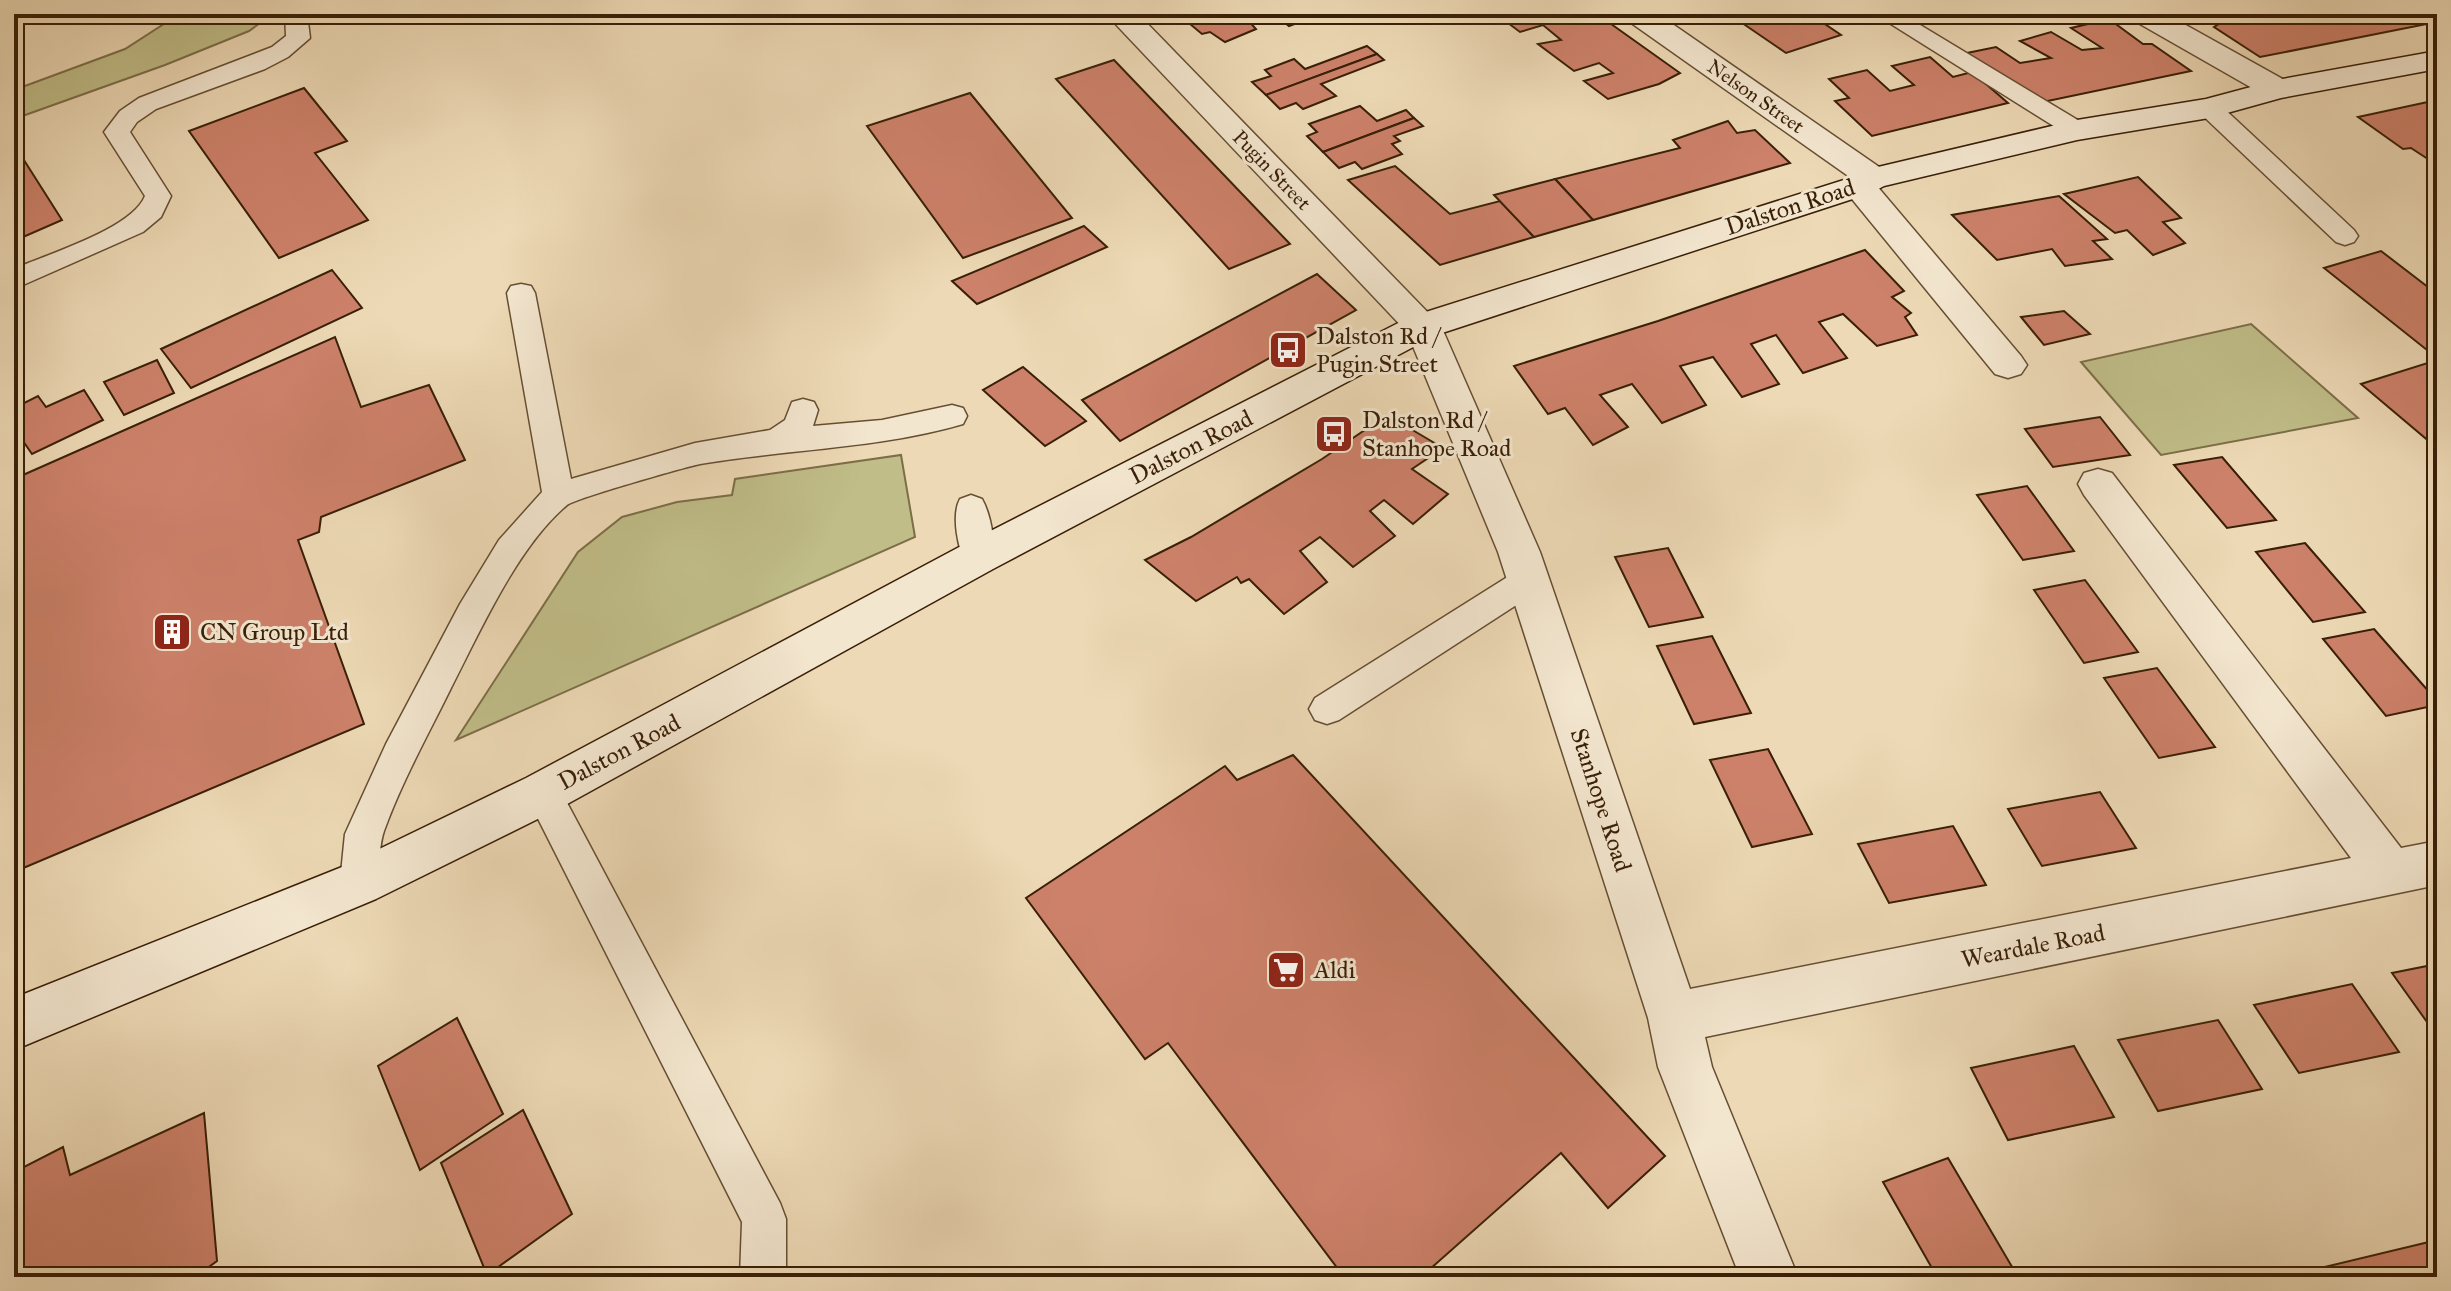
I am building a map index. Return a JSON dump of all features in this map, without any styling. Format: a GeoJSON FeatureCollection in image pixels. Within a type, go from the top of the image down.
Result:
{"type":"FeatureCollection","features":[{"type":"Feature","properties":{"kind":"street","name":"Pugin Street"},"geometry":{"type":"LineString","coordinates":[[1121,14],[1423,326]]}},
{"type":"Feature","properties":{"kind":"street","name":"Nelson Street"},"geometry":{"type":"LineString","coordinates":[[1638,14],[1866,182],[2008,365]]}},
{"type":"Feature","properties":{"kind":"street"},"geometry":{"type":"LineString","coordinates":[[2144,14],[2277,89]]}},
{"type":"Feature","properties":{"kind":"street","name":"Dalston Road"},"geometry":{"type":"LineString","coordinates":[[14,1024],[359,883],[543,793],[978,557],[1423,326],[1866,182],[2077,130],[2209,108],[2277,89],[2437,60]]}},
{"type":"Feature","properties":{"kind":"street","name":"Stanhope Road"},"geometry":{"type":"LineString","coordinates":[[1423,326],[1510,528],[1529,580],[1674,1018],[1685,1067],[1769,1277]]}},
{"type":"Feature","properties":{"kind":"street","name":"Weardale Road"},"geometry":{"type":"LineString","coordinates":[[1674,1018],[2414,868],[2098,484]]}},
{"type":"Feature","properties":{"kind":"lane"},"geometry":{"type":"LineString","coordinates":[[14,280],[114,237],[152,211],[158,196],[117,132],[120,122],[147,103],[261,62],[290,46],[298,38],[296,14]]}},
{"type":"Feature","properties":{"kind":"lane"},"geometry":{"type":"LineString","coordinates":[[1886,14],[2077,130]]}},
{"type":"Feature","properties":{"kind":"lane"},"geometry":{"type":"LineString","coordinates":[[2209,108],[2345,236]]}},
{"type":"Feature","properties":{"kind":"lane"},"geometry":{"type":"LineString","coordinates":[[521,293],[558,495]]}},
{"type":"Feature","properties":{"kind":"lane"},"geometry":{"type":"LineString","coordinates":[[778,440],[798,426],[803,410]]}},
{"type":"Feature","properties":{"kind":"lane"},"geometry":{"type":"LineString","coordinates":[[359,883],[364,834],[399,755],[510,549],[558,495],[695,454],[778,440],[882,431],[952,416]]}},
{"type":"Feature","properties":{"kind":"lane"},"geometry":{"type":"LineString","coordinates":[[971,507],[978,557]]}},
{"type":"Feature","properties":{"kind":"lane"},"geometry":{"type":"LineString","coordinates":[[1327,709],[1529,580]]}},
{"type":"Feature","properties":{"kind":"lane"},"geometry":{"type":"LineString","coordinates":[[543,793],[764,1219],[763,1277]]}},
{"type":"Feature","properties":{"kind":"shaded area"},"geometry":{"type":"Polygon","coordinates":[[[170,14],[264,14],[267,18],[249,31],[165,65],[14,119],[14,90],[125,49],[170,20],[170,14]]]}},
{"type":"Feature","properties":{"kind":"shaded area"},"geometry":{"type":"Polygon","coordinates":[[[2251,324],[2358,418],[2161,455],[2081,362],[2251,324]]]}},
{"type":"Feature","properties":{"kind":"shaded area"},"geometry":{"type":"Polygon","coordinates":[[[901,455],[915,537],[456,740],[578,552],[622,517],[677,502],[732,495],[735,479],[901,455]]]}},
{"type":"Feature","properties":{"kind":"building"},"geometry":{"type":"Polygon","coordinates":[[[1178,14],[1263,14],[1247,19],[1256,29],[1225,42],[1210,32],[1202,34],[1178,14]]]}},
{"type":"Feature","properties":{"kind":"building"},"geometry":{"type":"Polygon","coordinates":[[[1274,14],[1321,14],[1289,26],[1274,14]]]}},
{"type":"Feature","properties":{"kind":"building"},"geometry":{"type":"Polygon","coordinates":[[[1496,14],[1597,14],[1680,73],[1659,84],[1608,99],[1584,81],[1613,73],[1599,63],[1574,71],[1538,44],[1561,40],[1543,25],[1520,32],[1496,14]]]}},
{"type":"Feature","properties":{"kind":"building"},"geometry":{"type":"Polygon","coordinates":[[[1729,14],[1810,14],[1841,35],[1786,53],[1729,14]]]}},
{"type":"Feature","properties":{"kind":"building"},"geometry":{"type":"Polygon","coordinates":[[[2220,14],[2437,14],[2437,22],[2260,57],[2214,27],[2227,19],[2220,14]]]}},
{"type":"Feature","properties":{"kind":"building"},"geometry":{"type":"Polygon","coordinates":[[[2109,19],[2143,44],[2152,44],[2191,71],[2043,102],[1962,54],[1996,47],[2020,63],[2051,58],[2020,41],[2051,32],[2082,50],[2102,48],[2071,28],[2109,19]]]}},
{"type":"Feature","properties":{"kind":"building"},"geometry":{"type":"Polygon","coordinates":[[[1367,46],[1377,54],[1266,95],[1252,82],[1271,76],[1265,70],[1294,59],[1305,69],[1367,46]]]}},
{"type":"Feature","properties":{"kind":"building"},"geometry":{"type":"Polygon","coordinates":[[[1377,54],[1384,60],[1321,84],[1336,96],[1303,109],[1296,103],[1280,109],[1266,95],[1377,54]]]}},
{"type":"Feature","properties":{"kind":"building"},"geometry":{"type":"Polygon","coordinates":[[[1930,57],[1953,77],[1972,72],[2008,103],[1872,136],[1835,101],[1849,98],[1829,79],[1867,70],[1890,91],[1914,85],[1892,66],[1930,57]]]}},
{"type":"Feature","properties":{"kind":"building"},"geometry":{"type":"Polygon","coordinates":[[[1114,60],[1290,244],[1229,269],[1056,79],[1114,60]]]}},
{"type":"Feature","properties":{"kind":"building"},"geometry":{"type":"Polygon","coordinates":[[[304,88],[347,141],[315,153],[368,220],[279,258],[189,131],[304,88]]]}},
{"type":"Feature","properties":{"kind":"building"},"geometry":{"type":"Polygon","coordinates":[[[970,93],[1072,218],[963,258],[867,126],[970,93]]]}},
{"type":"Feature","properties":{"kind":"building"},"geometry":{"type":"Polygon","coordinates":[[[2437,100],[2437,165],[2411,148],[2403,149],[2358,117],[2437,100]]]}},
{"type":"Feature","properties":{"kind":"building"},"geometry":{"type":"Polygon","coordinates":[[[1360,106],[1377,121],[1406,110],[1414,118],[1323,152],[1307,136],[1317,132],[1309,124],[1360,106]]]}},
{"type":"Feature","properties":{"kind":"building"},"geometry":{"type":"Polygon","coordinates":[[[1414,118],[1423,126],[1394,136],[1400,141],[1392,144],[1402,154],[1362,169],[1355,162],[1339,168],[1323,152],[1414,118]]]}},
{"type":"Feature","properties":{"kind":"building"},"geometry":{"type":"Polygon","coordinates":[[[1728,121],[1737,133],[1755,130],[1790,163],[1593,220],[1555,179],[1680,148],[1673,140],[1728,121]]]}},
{"type":"Feature","properties":{"kind":"building"},"geometry":{"type":"Polygon","coordinates":[[[22,157],[62,220],[14,241],[14,160],[22,157]]]}},
{"type":"Feature","properties":{"kind":"building"},"geometry":{"type":"Polygon","coordinates":[[[1395,166],[1450,214],[1500,201],[1534,237],[1440,265],[1348,180],[1395,166]]]}},
{"type":"Feature","properties":{"kind":"building"},"geometry":{"type":"Polygon","coordinates":[[[2138,177],[2181,218],[2163,222],[2185,243],[2153,255],[2127,230],[2115,233],[2064,194],[2138,177]]]}},
{"type":"Feature","properties":{"kind":"building"},"geometry":{"type":"Polygon","coordinates":[[[1555,179],[1593,220],[1534,237],[1494,195],[1555,179]]]}},
{"type":"Feature","properties":{"kind":"building"},"geometry":{"type":"Polygon","coordinates":[[[2059,196],[2107,239],[2093,241],[2112,259],[2065,266],[2052,249],[1997,260],[1952,215],[2059,196]]]}},
{"type":"Feature","properties":{"kind":"building"},"geometry":{"type":"Polygon","coordinates":[[[1084,226],[1107,247],[977,304],[952,281],[1084,226]]]}},
{"type":"Feature","properties":{"kind":"building"},"geometry":{"type":"Polygon","coordinates":[[[1865,250],[1904,291],[1892,297],[1911,313],[1905,317],[1917,335],[1877,346],[1843,314],[1819,322],[1847,358],[1803,373],[1776,335],[1751,344],[1779,384],[1742,397],[1713,357],[1680,366],[1706,405],[1662,423],[1632,384],[1600,395],[1628,427],[1593,445],[1565,408],[1548,414],[1514,366],[1658,321],[1865,250]]]}},
{"type":"Feature","properties":{"kind":"building"},"geometry":{"type":"Polygon","coordinates":[[[2381,251],[2437,294],[2437,358],[2324,268],[2381,251]]]}},
{"type":"Feature","properties":{"kind":"building"},"geometry":{"type":"Polygon","coordinates":[[[332,270],[362,308],[191,388],[161,349],[332,270]]]}},
{"type":"Feature","properties":{"kind":"building"},"geometry":{"type":"Polygon","coordinates":[[[1317,274],[1356,310],[1120,441],[1082,400],[1317,274]]]}},
{"type":"Feature","properties":{"kind":"building"},"geometry":{"type":"Polygon","coordinates":[[[2064,311],[2090,334],[2044,345],[2021,317],[2064,311]]]}},
{"type":"Feature","properties":{"kind":"building","name":"CN Group Ltd"},"geometry":{"type":"Polygon","coordinates":[[[335,337],[361,407],[429,385],[465,460],[321,517],[319,532],[298,540],[364,724],[14,872],[14,479],[335,337]]]}},
{"type":"Feature","properties":{"kind":"building"},"geometry":{"type":"Polygon","coordinates":[[[157,360],[174,393],[124,415],[104,382],[157,360]]]}},
{"type":"Feature","properties":{"kind":"building"},"geometry":{"type":"Polygon","coordinates":[[[2437,360],[2437,448],[2361,384],[2437,360]]]}},
{"type":"Feature","properties":{"kind":"building"},"geometry":{"type":"Polygon","coordinates":[[[1023,367],[1086,421],[1045,446],[983,390],[1023,367]]]}},
{"type":"Feature","properties":{"kind":"building"},"geometry":{"type":"Polygon","coordinates":[[[84,390],[103,420],[32,454],[14,428],[14,408],[38,396],[46,407],[84,390]]]}},
{"type":"Feature","properties":{"kind":"building"},"geometry":{"type":"Polygon","coordinates":[[[1387,415],[1443,448],[1412,469],[1448,494],[1413,524],[1384,500],[1370,511],[1395,536],[1353,567],[1320,537],[1300,551],[1327,582],[1284,614],[1249,579],[1241,583],[1237,577],[1196,601],[1145,560],[1191,537],[1322,459],[1387,415]]]}},
{"type":"Feature","properties":{"kind":"building"},"geometry":{"type":"Polygon","coordinates":[[[2100,417],[2130,455],[2053,467],[2025,429],[2100,417]]]}},
{"type":"Feature","properties":{"kind":"building"},"geometry":{"type":"Polygon","coordinates":[[[2222,457],[2276,520],[2227,528],[2174,465],[2222,457]]]}},
{"type":"Feature","properties":{"kind":"building"},"geometry":{"type":"Polygon","coordinates":[[[2027,486],[2074,551],[2023,560],[1977,495],[2027,486]]]}},
{"type":"Feature","properties":{"kind":"building"},"geometry":{"type":"Polygon","coordinates":[[[2305,543],[2365,612],[2313,622],[2256,552],[2305,543]]]}},
{"type":"Feature","properties":{"kind":"building"},"geometry":{"type":"Polygon","coordinates":[[[1668,548],[1703,617],[1649,627],[1615,557],[1668,548]]]}},
{"type":"Feature","properties":{"kind":"building"},"geometry":{"type":"Polygon","coordinates":[[[2085,580],[2138,652],[2084,663],[2034,590],[2085,580]]]}},
{"type":"Feature","properties":{"kind":"building"},"geometry":{"type":"Polygon","coordinates":[[[2374,629],[2437,701],[2437,705],[2386,716],[2323,639],[2374,629]]]}},
{"type":"Feature","properties":{"kind":"building"},"geometry":{"type":"Polygon","coordinates":[[[1712,636],[1751,713],[1694,724],[1657,646],[1712,636]]]}},
{"type":"Feature","properties":{"kind":"building"},"geometry":{"type":"Polygon","coordinates":[[[2157,668],[2215,747],[2159,758],[2104,678],[2157,668]]]}},
{"type":"Feature","properties":{"kind":"building"},"geometry":{"type":"Polygon","coordinates":[[[1768,749],[1812,834],[1752,847],[1710,760],[1768,749]]]}},
{"type":"Feature","properties":{"kind":"building","name":"Aldi"},"geometry":{"type":"Polygon","coordinates":[[[1293,755],[1665,1156],[1608,1208],[1561,1153],[1421,1277],[1344,1277],[1168,1043],[1145,1059],[1026,898],[1225,766],[1237,780],[1293,755]]]}},
{"type":"Feature","properties":{"kind":"building"},"geometry":{"type":"Polygon","coordinates":[[[2100,792],[2136,848],[2042,866],[2008,809],[2100,792]]]}},
{"type":"Feature","properties":{"kind":"building"},"geometry":{"type":"Polygon","coordinates":[[[1953,826],[1986,885],[1889,903],[1858,844],[1953,826]]]}},
{"type":"Feature","properties":{"kind":"building"},"geometry":{"type":"Polygon","coordinates":[[[2437,964],[2437,1036],[2392,973],[2437,964]]]}},
{"type":"Feature","properties":{"kind":"building"},"geometry":{"type":"Polygon","coordinates":[[[2352,984],[2399,1052],[2299,1073],[2254,1005],[2352,984]]]}},
{"type":"Feature","properties":{"kind":"building"},"geometry":{"type":"Polygon","coordinates":[[[457,1018],[503,1114],[420,1170],[378,1066],[457,1018]]]}},
{"type":"Feature","properties":{"kind":"building"},"geometry":{"type":"Polygon","coordinates":[[[2218,1020],[2262,1089],[2158,1111],[2118,1040],[2218,1020]]]}},
{"type":"Feature","properties":{"kind":"building"},"geometry":{"type":"Polygon","coordinates":[[[2074,1046],[2114,1117],[2008,1140],[1971,1068],[2074,1046]]]}},
{"type":"Feature","properties":{"kind":"building"},"geometry":{"type":"Polygon","coordinates":[[[523,1110],[572,1214],[487,1275],[441,1163],[523,1110]]]}},
{"type":"Feature","properties":{"kind":"building"},"geometry":{"type":"Polygon","coordinates":[[[204,1113],[217,1261],[195,1277],[14,1277],[14,1172],[63,1147],[70,1175],[204,1113]]]}},
{"type":"Feature","properties":{"kind":"building"},"geometry":{"type":"Polygon","coordinates":[[[1948,1158],[2018,1277],[1937,1277],[1883,1182],[1948,1158]]]}},
{"type":"Feature","properties":{"kind":"building"},"geometry":{"type":"Polygon","coordinates":[[[2437,1240],[2437,1277],[2283,1277],[2437,1240]]]}},
{"type":"Feature","properties":{"kind":"place","name":"Dalston Rd / Pugin Street"},"geometry":{"type":"Point","coordinates":[1288,350]}},
{"type":"Feature","properties":{"kind":"place","name":"Dalston Rd / Stanhope Road"},"geometry":{"type":"Point","coordinates":[1334,434]}},
{"type":"Feature","properties":{"kind":"place","name":"CN Group Ltd"},"geometry":{"type":"Point","coordinates":[172,632]}},
{"type":"Feature","properties":{"kind":"place","name":"Aldi"},"geometry":{"type":"Point","coordinates":[1286,970]}}]}
